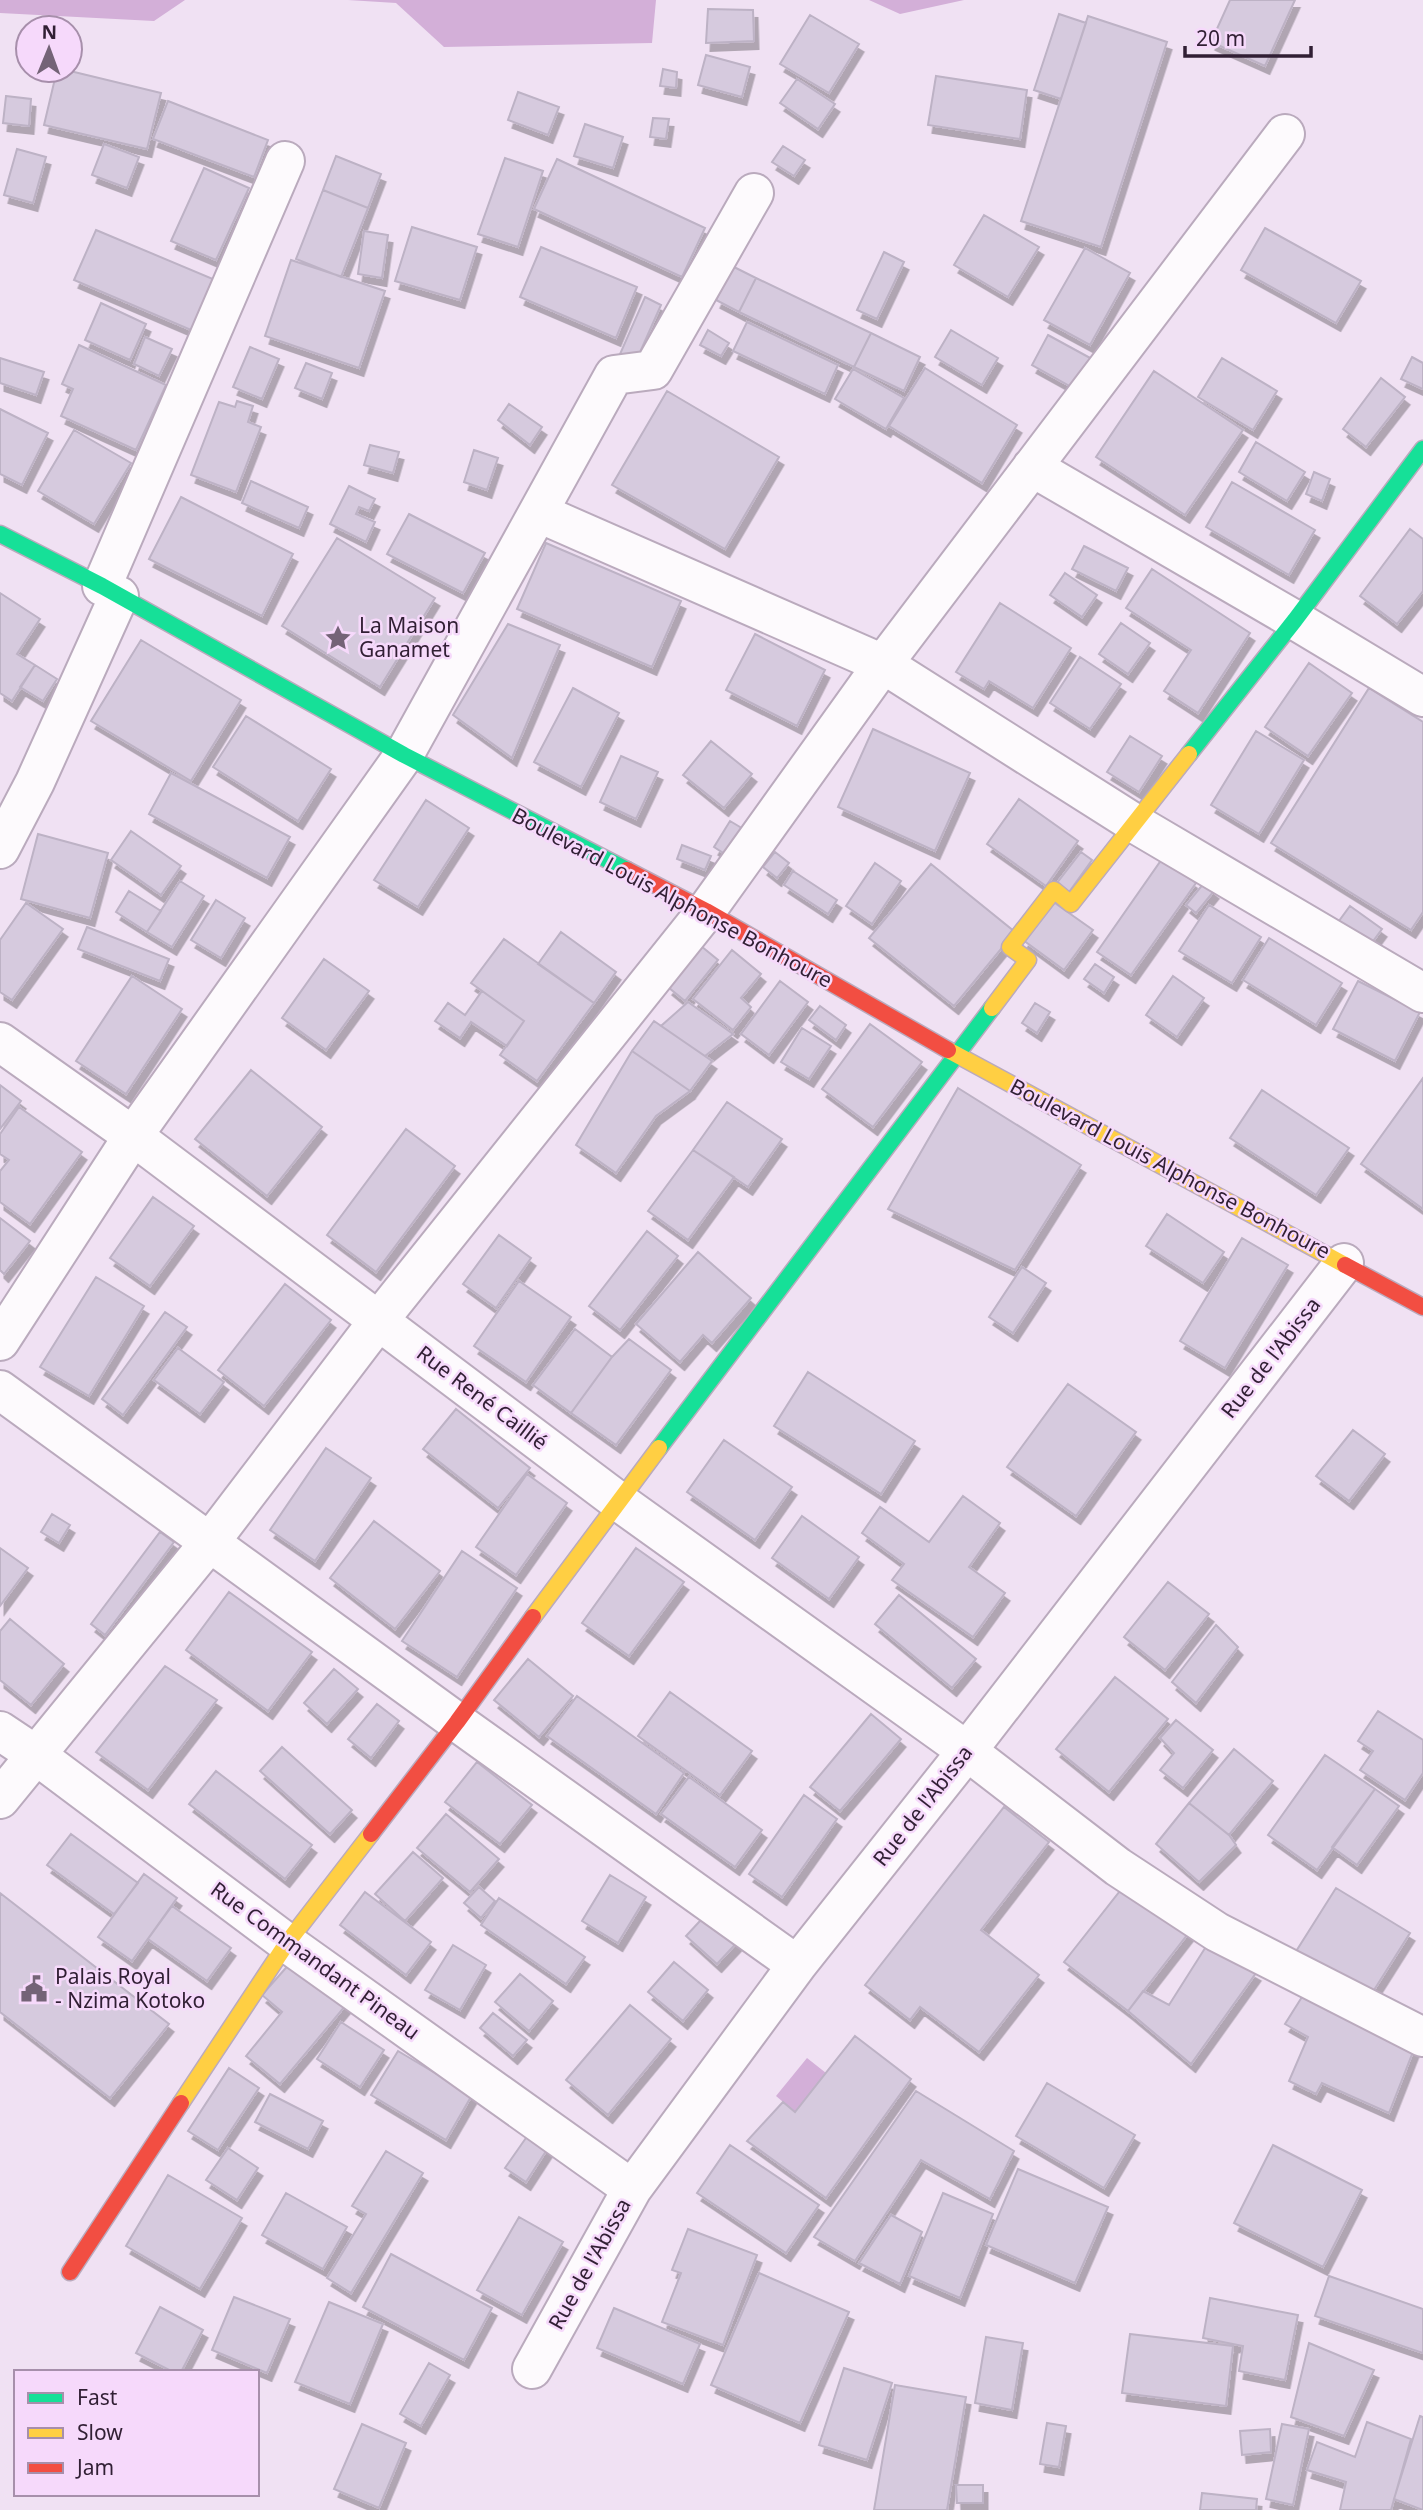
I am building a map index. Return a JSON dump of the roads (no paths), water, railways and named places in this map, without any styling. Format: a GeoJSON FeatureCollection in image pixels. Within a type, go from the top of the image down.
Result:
{"type":"FeatureCollection","features":[{"type":"Feature","properties":{"kind":"street"},"geometry":{"type":"LineString","coordinates":[[0,1799],[210,1542],[379,1320],[706,911],[883,664],[1285,134]]}},
{"type":"Feature","properties":{"kind":"street"},"geometry":{"type":"LineString","coordinates":[[0,849],[17,780],[110,591],[285,161]]}},
{"type":"Feature","properties":{"kind":"street"},"geometry":{"type":"LineString","coordinates":[[0,1341],[134,1136],[404,755],[614,375],[653,370],[754,193]]}},
{"type":"Feature","properties":{"kind":"street"},"geometry":{"type":"LineString","coordinates":[[70,2272],[287,1943],[457,1722],[618,1502],[1028,960],[1010,947],[1054,890],[1071,904],[1295,620],[1423,449]]}},
{"type":"Feature","properties":{"kind":"street"},"geometry":{"type":"LineString","coordinates":[[1032,467],[1423,697]]}},
{"type":"Feature","properties":{"kind":"street"},"geometry":{"type":"LineString","coordinates":[[540,513],[883,664],[1134,823],[1423,993]]}},
{"type":"Feature","properties":{"kind":"street","name":"Boulevard Louis Alphonse Bonhoure"},"geometry":{"type":"LineString","coordinates":[[0,534],[110,591],[404,755],[706,911],[955,1054],[1423,1307]]}},
{"type":"Feature","properties":{"kind":"street","name":"Rue René Caillié"},"geometry":{"type":"LineString","coordinates":[[0,1042],[134,1136],[618,1502],[967,1751],[1118,1867],[1217,1932],[1423,2037]]}},
{"type":"Feature","properties":{"kind":"street","name":"Rue de l'Abissa"},"geometry":{"type":"LineString","coordinates":[[532,2369],[632,2189],[797,1965],[967,1751],[1344,1263]]}},
{"type":"Feature","properties":{"kind":"street"},"geometry":{"type":"LineString","coordinates":[[0,1390],[797,1965]]}},
{"type":"Feature","properties":{"kind":"street","name":"Rue Commandant Pineau"},"geometry":{"type":"LineString","coordinates":[[0,1731],[287,1943],[632,2189]]}},
{"type":"Feature","properties":{"kind":"place","name":"La Maison Ganamet"},"geometry":{"type":"Point","coordinates":[338,638]}},
{"type":"Feature","properties":{"kind":"place","name":"Palais Royal - Nzima Kotoko"},"geometry":{"type":"Point","coordinates":[34,1989]}}]}
